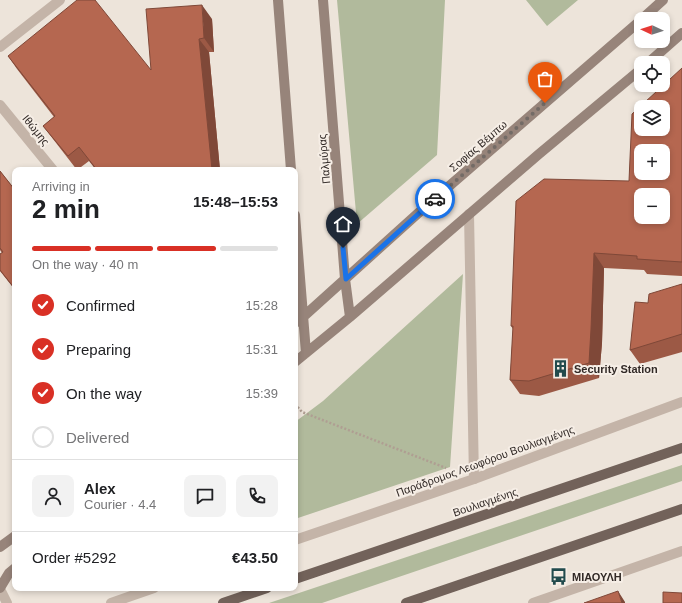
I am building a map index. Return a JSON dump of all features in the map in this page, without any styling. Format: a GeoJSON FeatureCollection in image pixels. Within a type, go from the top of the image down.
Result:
{"type":"FeatureCollection","features":[{"type":"Feature","properties":{"kind":"main road"},"geometry":{"type":"LineString","coordinates":[[278,0],[291,167]]}},
{"type":"Feature","properties":{"kind":"main road","name":"Παλμύρας"},"geometry":{"type":"LineString","coordinates":[[323,0],[350,316]]}},
{"type":"Feature","properties":{"kind":"main road","name":"Σοφίας Βέμπω"},"geometry":{"type":"LineString","coordinates":[[649,12],[664,0]]}},
{"type":"Feature","properties":{"kind":"main road","name":"Σοφίας Βέμπω"},"geometry":{"type":"LineString","coordinates":[[299,320],[443,191],[634,25]]}},
{"type":"Feature","properties":{"kind":"main road"},"geometry":{"type":"LineString","coordinates":[[656,56],[682,33]]}},
{"type":"Feature","properties":{"kind":"main road"},"geometry":{"type":"LineString","coordinates":[[298,360],[634,75]]}},
{"type":"Feature","properties":{"kind":"main road"},"geometry":{"type":"LineString","coordinates":[[298,294],[299,320],[306,353]]}},
{"type":"Feature","properties":{"kind":"main road","name":"Βουλιαγμένης"},"geometry":{"type":"LineString","coordinates":[[298,578],[682,448]]}},
{"type":"Feature","properties":{"kind":"main road"},"geometry":{"type":"LineString","coordinates":[[406,603],[682,509]]}},
{"type":"Feature","properties":{"kind":"main road"},"geometry":{"type":"LineString","coordinates":[[0,547],[12,538]]}},
{"type":"Feature","properties":{"kind":"main road"},"geometry":{"type":"LineString","coordinates":[[0,588],[12,570]]}},
{"type":"Feature","properties":{"kind":"main road"},"geometry":{"type":"LineString","coordinates":[[223,603],[258,591]]}},
{"type":"Feature","properties":{"kind":"street"},"geometry":{"type":"LineString","coordinates":[[0,47],[60,0]]}},
{"type":"Feature","properties":{"kind":"street","name":"Ιθώμης"},"geometry":{"type":"LineString","coordinates":[[0,105],[51,167]]}},
{"type":"Feature","properties":{"kind":"street"},"geometry":{"type":"LineString","coordinates":[[470,214],[474,479]]}},
{"type":"Feature","properties":{"kind":"street","name":"Παράδρομος Λεωφόρου Βουλιαγμένης"},"geometry":{"type":"LineString","coordinates":[[298,539],[474,479],[682,402]]}},
{"type":"Feature","properties":{"kind":"street"},"geometry":{"type":"LineString","coordinates":[[533,603],[682,551]]}},
{"type":"Feature","properties":{"kind":"street"},"geometry":{"type":"LineString","coordinates":[[0,588],[7,603]]}},
{"type":"Feature","properties":{"kind":"street"},"geometry":{"type":"LineString","coordinates":[[111,603],[145,591]]}},
{"type":"Feature","properties":{"kind":"path"},"geometry":{"type":"LineString","coordinates":[[298,407],[302,412],[474,479]]}},
{"type":"Feature","properties":{"kind":"green space"},"geometry":{"type":"Polygon","coordinates":[[[337,0],[445,0],[437,155],[357,224],[337,0]]]}},
{"type":"Feature","properties":{"kind":"green space"},"geometry":{"type":"Polygon","coordinates":[[[526,0],[578,0],[547,26],[526,0]]]}},
{"type":"Feature","properties":{"kind":"green space"},"geometry":{"type":"Polygon","coordinates":[[[463,274],[450,467],[298,518],[298,420],[323,401],[463,274]]]}},
{"type":"Feature","properties":{"kind":"green space"},"geometry":{"type":"Polygon","coordinates":[[[682,465],[682,481],[322,603],[269,603],[682,465]]]}},
{"type":"Feature","properties":{"kind":"building"},"geometry":{"type":"Polygon","coordinates":[[[77,0],[95,0],[151,70],[146,9],[202,5],[204,38],[199,39],[212,167],[95,167],[79,147],[68,156],[43,126],[55,116],[8,56],[77,0]]]}},
{"type":"Feature","properties":{"kind":"building"},"geometry":{"type":"Polygon","coordinates":[[[682,68],[682,262],[637,259],[637,256],[594,253],[589,363],[529,381],[510,380],[516,201],[544,179],[629,181],[632,114],[634,112],[634,136],[670,136],[670,100],[647,100],[656,92],[670,92],[670,79],[682,68]]]}},
{"type":"Feature","properties":{"kind":"building"},"geometry":{"type":"Polygon","coordinates":[[[0,171],[12,186],[12,285],[0,270],[0,254],[3,252],[0,248],[0,171]]]}},
{"type":"Feature","properties":{"kind":"building"},"geometry":{"type":"Polygon","coordinates":[[[682,284],[682,334],[630,350],[635,302],[648,303],[649,294],[682,284]]]}},
{"type":"Feature","properties":{"kind":"building"},"geometry":{"type":"Polygon","coordinates":[[[618,591],[622,603],[584,603],[618,591]]]}},
{"type":"Feature","properties":{"kind":"building"},"geometry":{"type":"Polygon","coordinates":[[[663,592],[682,593],[682,603],[663,603],[663,592]]]}},
{"type":"Feature","properties":{"kind":"way so far"},"geometry":{"type":"LineString","coordinates":[[435,199],[545,103]]}},
{"type":"Feature","properties":{"kind":"place","name":"Security Station"},"geometry":{"type":"Point","coordinates":[561,369]}},
{"type":"Feature","properties":{"kind":"place","name":"ΜΙΑΟΥΛΗ"},"geometry":{"type":"Point","coordinates":[559,577]}},
{"type":"Feature","properties":{"kind":"route"},"geometry":{"type":"LineString","coordinates":[[343,248],[346,279],[435,199]]}}]}
